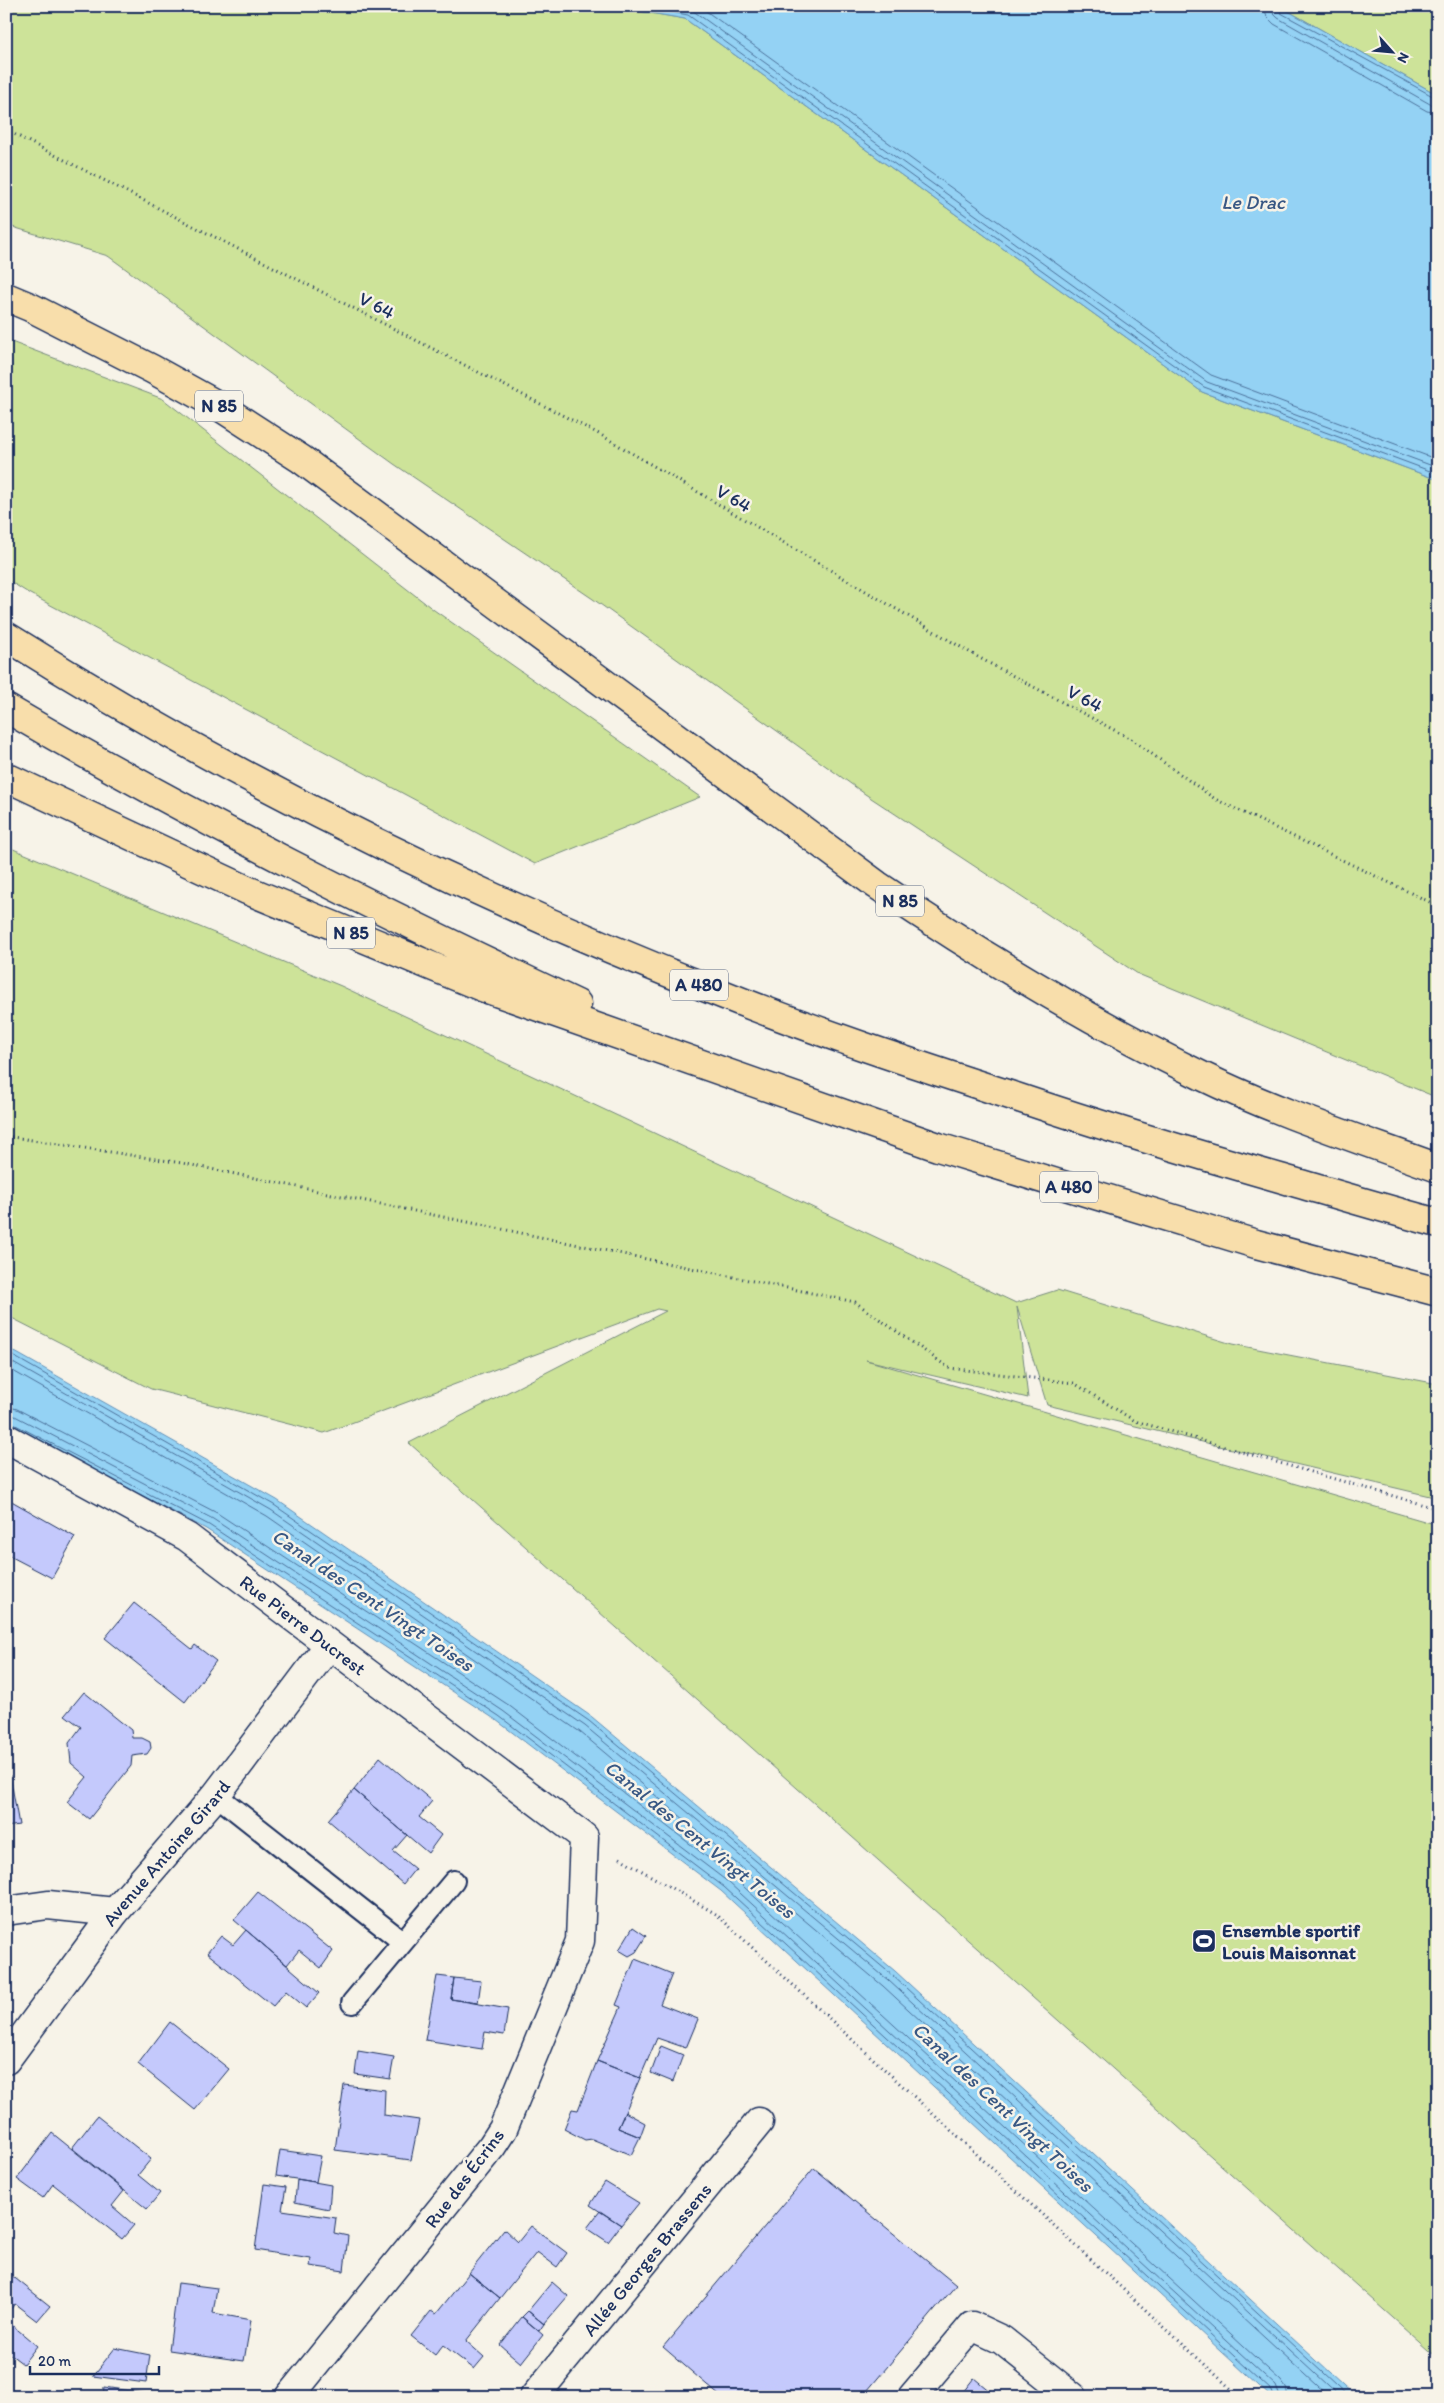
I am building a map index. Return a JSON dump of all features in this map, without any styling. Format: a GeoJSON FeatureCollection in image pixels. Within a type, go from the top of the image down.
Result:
{"type":"FeatureCollection","features":[{"type":"Feature","properties":{"kind":"highway","name":"N 85"},"geometry":{"type":"LineString","coordinates":[[6,297],[30,307],[152,369],[219,406],[301,459],[877,885],[970,948],[1084,1014],[1203,1077],[1293,1115],[1438,1168]]}},
{"type":"Feature","properties":{"kind":"highway","name":"A 480"},"geometry":{"type":"LineString","coordinates":[[6,636],[70,677],[180,741],[354,833],[524,912],[717,993],[880,1053],[1123,1133],[1438,1223]]}},
{"type":"Feature","properties":{"kind":"highway","name":"A 480"},"geometry":{"type":"LineString","coordinates":[[6,708],[114,772],[348,894],[706,1064],[938,1147],[1256,1244],[1438,1292]]}},
{"type":"Feature","properties":{"kind":"highway","name":"N 85"},"geometry":{"type":"LineString","coordinates":[[6,777],[247,890],[464,980],[706,1064]]}},
{"type":"Feature","properties":{"kind":"street","name":"Rue Pierre Ducrest"},"geometry":{"type":"LineString","coordinates":[[6,1438],[187,1537],[584,1837]]}},
{"type":"Feature","properties":{"kind":"street","name":"Avenue Antoine Girard"},"geometry":{"type":"LineString","coordinates":[[6,2060],[116,1912],[216,1795],[329,1645]]}},
{"type":"Feature","properties":{"kind":"street","name":"Rue des Écrins"},"geometry":{"type":"LineString","coordinates":[[289,2397],[492,2146],[503,2129],[580,1941],[584,1837]]}},
{"type":"Feature","properties":{"kind":"street"},"geometry":{"type":"LineString","coordinates":[[6,1911],[48,1905],[116,1912]]}},
{"type":"Feature","properties":{"kind":"street","name":"Allée Georges Brassens"},"geometry":{"type":"LineString","coordinates":[[534,2397],[759,2122]]}},
{"type":"Feature","properties":{"kind":"street"},"geometry":{"type":"LineString","coordinates":[[912,2397],[972,2326],[1002,2340],[1073,2397]]}},
{"type":"Feature","properties":{"kind":"lane"},"geometry":{"type":"LineString","coordinates":[[216,1795],[403,1942]]}},
{"type":"Feature","properties":{"kind":"lane"},"geometry":{"type":"LineString","coordinates":[[352,2002],[454,1881]]}},
{"type":"Feature","properties":{"kind":"path","name":"V 64"},"geometry":{"type":"LineString","coordinates":[[6,130],[601,436],[976,656],[1131,739],[1215,799],[1438,906]]}},
{"type":"Feature","properties":{"kind":"path"},"geometry":{"type":"LineString","coordinates":[[6,1136],[182,1164],[855,1302],[949,1368],[1074,1383],[1135,1420],[1438,1509]]}},
{"type":"Feature","properties":{"kind":"path"},"geometry":{"type":"LineString","coordinates":[[584,1837],[716,1914],[1240,2397]]}},
{"type":"Feature","properties":{"kind":"green space"},"geometry":{"type":"Polygon","coordinates":[[[6,6],[610,6],[685,19],[1202,392],[1438,480],[1438,1098],[1138,974],[865,794],[593,599],[394,464],[108,256],[6,225],[6,6]]]}},
{"type":"Feature","properties":{"kind":"green space"},"geometry":{"type":"Polygon","coordinates":[[[1279,6],[1438,6],[1438,95],[1279,6]]]}},
{"type":"Feature","properties":{"kind":"green space"},"geometry":{"type":"Polygon","coordinates":[[[6,340],[163,399],[434,610],[700,797],[535,864],[30,594],[6,579],[6,340]]]}},
{"type":"Feature","properties":{"kind":"green space"},"geometry":{"type":"Polygon","coordinates":[[[6,846],[341,986],[1016,1303],[1057,1290],[1232,1344],[1438,1384],[1438,1498],[1047,1405],[1017,1307],[1028,1398],[866,1360],[1438,1525],[1438,2358],[409,1443],[666,1311],[657,1309],[324,1433],[151,1389],[6,1315],[6,846]]]}},
{"type":"Feature","properties":{"kind":"water","name":"Le Drac"},"geometry":{"type":"Polygon","coordinates":[[[610,6],[1279,6],[1438,95],[1438,480],[1202,392],[685,19],[610,6]]]}},
{"type":"Feature","properties":{"kind":"water","name":"Canal des Cent Vingt Toises"},"geometry":{"type":"Polygon","coordinates":[[[6,1347],[277,1500],[592,1717],[895,1971],[1356,2397],[1271,2397],[721,1891],[496,1720],[206,1529],[6,1424],[6,1347]]]}},
{"type":"Feature","properties":{"kind":"building"},"geometry":{"type":"Polygon","coordinates":[[[8,1499],[75,1537],[52,1578],[6,1554],[8,1499]]]}},
{"type":"Feature","properties":{"kind":"building"},"geometry":{"type":"Polygon","coordinates":[[[134,1603],[192,1649],[195,1645],[216,1661],[185,1702],[105,1638],[134,1603]]]}},
{"type":"Feature","properties":{"kind":"building"},"geometry":{"type":"Polygon","coordinates":[[[84,1692],[131,1730],[132,1738],[142,1738],[150,1742],[151,1748],[147,1754],[132,1756],[131,1766],[89,1819],[67,1802],[87,1777],[71,1763],[69,1743],[81,1727],[65,1715],[84,1692]]]}},
{"type":"Feature","properties":{"kind":"building"},"geometry":{"type":"Polygon","coordinates":[[[380,1757],[432,1801],[419,1817],[441,1835],[428,1853],[354,1790],[380,1757]]]}},
{"type":"Feature","properties":{"kind":"building"},"geometry":{"type":"Polygon","coordinates":[[[6,1775],[10,1775],[19,1825],[6,1827],[6,1775]]]}},
{"type":"Feature","properties":{"kind":"building"},"geometry":{"type":"Polygon","coordinates":[[[354,1790],[407,1835],[393,1851],[415,1869],[403,1884],[328,1820],[354,1790]]]}},
{"type":"Feature","properties":{"kind":"building"},"geometry":{"type":"Polygon","coordinates":[[[258,1892],[333,1951],[321,1968],[299,1950],[287,1965],[234,1920],[258,1892]]]}},
{"type":"Feature","properties":{"kind":"building"},"geometry":{"type":"Polygon","coordinates":[[[633,1927],[646,1936],[636,1952],[629,1956],[619,1950],[633,1927]]]}},
{"type":"Feature","properties":{"kind":"building"},"geometry":{"type":"Polygon","coordinates":[[[246,1930],[319,1993],[306,2008],[286,1991],[273,2006],[207,1953],[221,1936],[233,1945],[246,1930]]]}},
{"type":"Feature","properties":{"kind":"building"},"geometry":{"type":"Polygon","coordinates":[[[635,1959],[672,1974],[660,2004],[698,2019],[686,2048],[657,2038],[640,2078],[597,2061],[621,2007],[616,2005],[635,1959]]]}},
{"type":"Feature","properties":{"kind":"building"},"geometry":{"type":"Polygon","coordinates":[[[437,1976],[454,1978],[451,1999],[508,2009],[504,2035],[485,2032],[482,2049],[425,2040],[437,1976]]]}},
{"type":"Feature","properties":{"kind":"building"},"geometry":{"type":"Polygon","coordinates":[[[454,1978],[481,1981],[478,2003],[451,1999],[454,1978]]]}},
{"type":"Feature","properties":{"kind":"building"},"geometry":{"type":"Polygon","coordinates":[[[170,2022],[229,2069],[195,2110],[138,2064],[170,2022]]]}},
{"type":"Feature","properties":{"kind":"building"},"geometry":{"type":"Polygon","coordinates":[[[661,2046],[683,2055],[673,2082],[651,2073],[661,2046]]]}},
{"type":"Feature","properties":{"kind":"building"},"geometry":{"type":"Polygon","coordinates":[[[358,2051],[394,2057],[390,2079],[355,2074],[358,2051]]]}},
{"type":"Feature","properties":{"kind":"building"},"geometry":{"type":"Polygon","coordinates":[[[597,2061],[640,2078],[618,2128],[640,2137],[631,2155],[592,2139],[585,2140],[564,2129],[572,2109],[578,2110],[597,2061]]]}},
{"type":"Feature","properties":{"kind":"building"},"geometry":{"type":"Polygon","coordinates":[[[344,2085],[385,2090],[384,2115],[419,2120],[411,2160],[335,2150],[344,2085]]]}},
{"type":"Feature","properties":{"kind":"building"},"geometry":{"type":"Polygon","coordinates":[[[625,2112],[645,2123],[640,2137],[618,2128],[625,2112]]]}},
{"type":"Feature","properties":{"kind":"building"},"geometry":{"type":"Polygon","coordinates":[[[97,2116],[151,2159],[138,2175],[160,2193],[147,2209],[72,2148],[97,2116]]]}},
{"type":"Feature","properties":{"kind":"building"},"geometry":{"type":"Polygon","coordinates":[[[52,2133],[124,2191],[112,2206],[134,2225],[122,2239],[53,2184],[43,2198],[17,2179],[52,2133]]]}},
{"type":"Feature","properties":{"kind":"building"},"geometry":{"type":"Polygon","coordinates":[[[280,2150],[321,2156],[316,2182],[276,2176],[280,2150]]]}},
{"type":"Feature","properties":{"kind":"building"},"geometry":{"type":"Polygon","coordinates":[[[814,2168],[956,2285],[862,2397],[721,2397],[663,2347],[814,2168]]]}},
{"type":"Feature","properties":{"kind":"building"},"geometry":{"type":"Polygon","coordinates":[[[297,2179],[331,2185],[329,2209],[295,2202],[297,2179]]]}},
{"type":"Feature","properties":{"kind":"building"},"geometry":{"type":"Polygon","coordinates":[[[605,2182],[639,2203],[621,2225],[590,2205],[605,2182]]]}},
{"type":"Feature","properties":{"kind":"building"},"geometry":{"type":"Polygon","coordinates":[[[264,2184],[286,2187],[282,2210],[336,2218],[334,2233],[348,2236],[344,2271],[310,2266],[311,2259],[255,2250],[264,2184]]]}},
{"type":"Feature","properties":{"kind":"building"},"geometry":{"type":"Polygon","coordinates":[[[600,2211],[621,2225],[608,2242],[587,2228],[600,2211]]]}},
{"type":"Feature","properties":{"kind":"building"},"geometry":{"type":"Polygon","coordinates":[[[531,2226],[567,2253],[557,2267],[537,2252],[500,2298],[469,2273],[504,2229],[518,2242],[531,2226]]]}},
{"type":"Feature","properties":{"kind":"building"},"geometry":{"type":"Polygon","coordinates":[[[6,2271],[50,2306],[37,2321],[15,2304],[6,2314],[6,2271]]]}},
{"type":"Feature","properties":{"kind":"building"},"geometry":{"type":"Polygon","coordinates":[[[469,2273],[500,2298],[466,2341],[484,2357],[474,2369],[443,2345],[435,2355],[411,2336],[431,2311],[436,2314],[469,2273]]]}},
{"type":"Feature","properties":{"kind":"building"},"geometry":{"type":"Polygon","coordinates":[[[552,2282],[568,2296],[544,2324],[528,2311],[552,2282]]]}},
{"type":"Feature","properties":{"kind":"building"},"geometry":{"type":"Polygon","coordinates":[[[178,2283],[217,2288],[213,2313],[251,2320],[244,2361],[169,2350],[178,2283]]]}},
{"type":"Feature","properties":{"kind":"building"},"geometry":{"type":"Polygon","coordinates":[[[528,2311],[544,2324],[539,2331],[522,2317],[528,2311]]]}},
{"type":"Feature","properties":{"kind":"building"},"geometry":{"type":"Polygon","coordinates":[[[522,2317],[543,2335],[521,2363],[500,2345],[522,2317]]]}},
{"type":"Feature","properties":{"kind":"building"},"geometry":{"type":"Polygon","coordinates":[[[6,2320],[37,2346],[23,2364],[6,2351],[6,2320]]]}},
{"type":"Feature","properties":{"kind":"building"},"geometry":{"type":"Polygon","coordinates":[[[115,2348],[150,2355],[146,2383],[93,2376],[115,2348]]]}},
{"type":"Feature","properties":{"kind":"building"},"geometry":{"type":"Polygon","coordinates":[[[974,2378],[997,2397],[959,2397],[974,2378]]]}},
{"type":"Feature","properties":{"kind":"building"},"geometry":{"type":"Polygon","coordinates":[[[104,2387],[149,2394],[148,2397],[103,2397],[104,2387]]]}},
{"type":"Feature","properties":{"kind":"place","name":"Ensemble sportif Louis Maisonnat"},"geometry":{"type":"Point","coordinates":[1204,1941]}}]}
